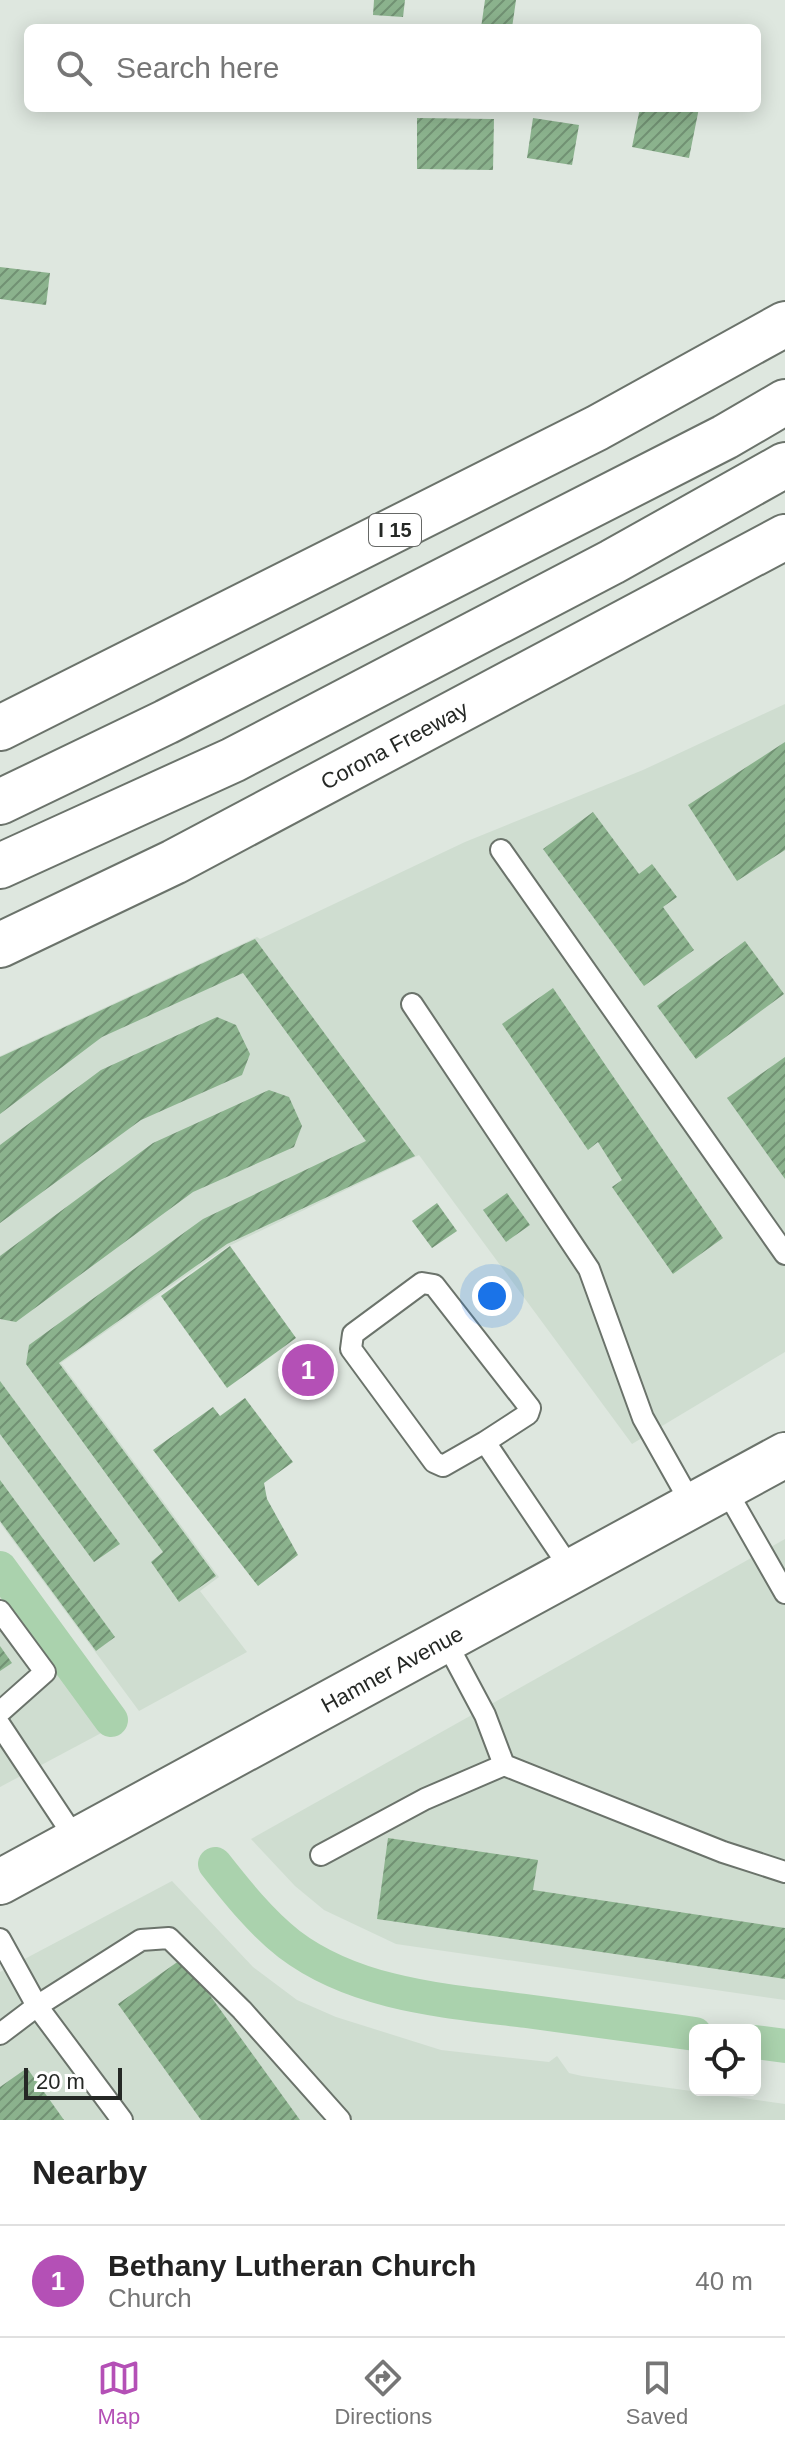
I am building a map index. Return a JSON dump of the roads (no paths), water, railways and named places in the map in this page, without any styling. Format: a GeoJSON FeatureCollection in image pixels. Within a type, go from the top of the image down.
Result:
{"type":"FeatureCollection","features":[{"type":"Feature","properties":{"kind":"main road","name":"I 15"},"geometry":{"type":"LineString","coordinates":[[0,728],[597,428],[785,324]]}},
{"type":"Feature","properties":{"kind":"main road"},"geometry":{"type":"LineString","coordinates":[[0,802],[166,722],[697,451],[785,402]]}},
{"type":"Feature","properties":{"kind":"main road"},"geometry":{"type":"LineString","coordinates":[[0,866],[233,760],[612,562],[785,465]]}},
{"type":"Feature","properties":{"kind":"main road","name":"Corona Freeway"},"geometry":{"type":"LineString","coordinates":[[0,945],[174,862],[785,537]]}},
{"type":"Feature","properties":{"kind":"main road","name":"Hamner Avenue"},"geometry":{"type":"LineString","coordinates":[[0,1882],[785,1455]]}},
{"type":"Feature","properties":{"kind":"lane"},"geometry":{"type":"LineString","coordinates":[[501,850],[785,1254]]}},
{"type":"Feature","properties":{"kind":"lane"},"geometry":{"type":"LineString","coordinates":[[412,1004],[589,1269],[643,1418],[785,1593]]}},
{"type":"Feature","properties":{"kind":"lane"},"geometry":{"type":"LineString","coordinates":[[422,1283],[434,1285],[530,1408],[528,1414],[485,1442],[443,1466],[434,1462],[351,1349],[353,1334],[422,1283]]}},
{"type":"Feature","properties":{"kind":"lane"},"geometry":{"type":"LineString","coordinates":[[485,1442],[572,1571]]}},
{"type":"Feature","properties":{"kind":"lane"},"geometry":{"type":"LineString","coordinates":[[0,1611],[45,1672],[0,1712]]}},
{"type":"Feature","properties":{"kind":"lane"},"geometry":{"type":"LineString","coordinates":[[445,1640],[485,1715],[504,1765]]}},
{"type":"Feature","properties":{"kind":"lane"},"geometry":{"type":"LineString","coordinates":[[0,1725],[77,1841]]}},
{"type":"Feature","properties":{"kind":"lane"},"geometry":{"type":"LineString","coordinates":[[321,1855],[425,1799],[504,1765],[723,1852],[785,1872]]}},
{"type":"Feature","properties":{"kind":"lane"},"geometry":{"type":"LineString","coordinates":[[0,2034],[37,2006],[141,1940],[169,1938],[242,2010],[340,2120]]}},
{"type":"Feature","properties":{"kind":"lane"},"geometry":{"type":"LineString","coordinates":[[0,1939],[37,2006],[122,2120]]}},
{"type":"Feature","properties":{"kind":"waterway"},"geometry":{"type":"LineString","coordinates":[[0,1568],[111,1720]]}},
{"type":"Feature","properties":{"kind":"waterway"},"geometry":{"type":"LineString","coordinates":[[215,1864],[259,1916],[289,1944],[343,1975],[434,1999],[689,2033]]}},
{"type":"Feature","properties":{"kind":"waterway"},"geometry":{"type":"LineString","coordinates":[[761,2043],[785,2046]]}},
{"type":"Feature","properties":{"kind":"place","name":"Bethany Lutheran Church"},"geometry":{"type":"Point","coordinates":[308,1370]}}]}
